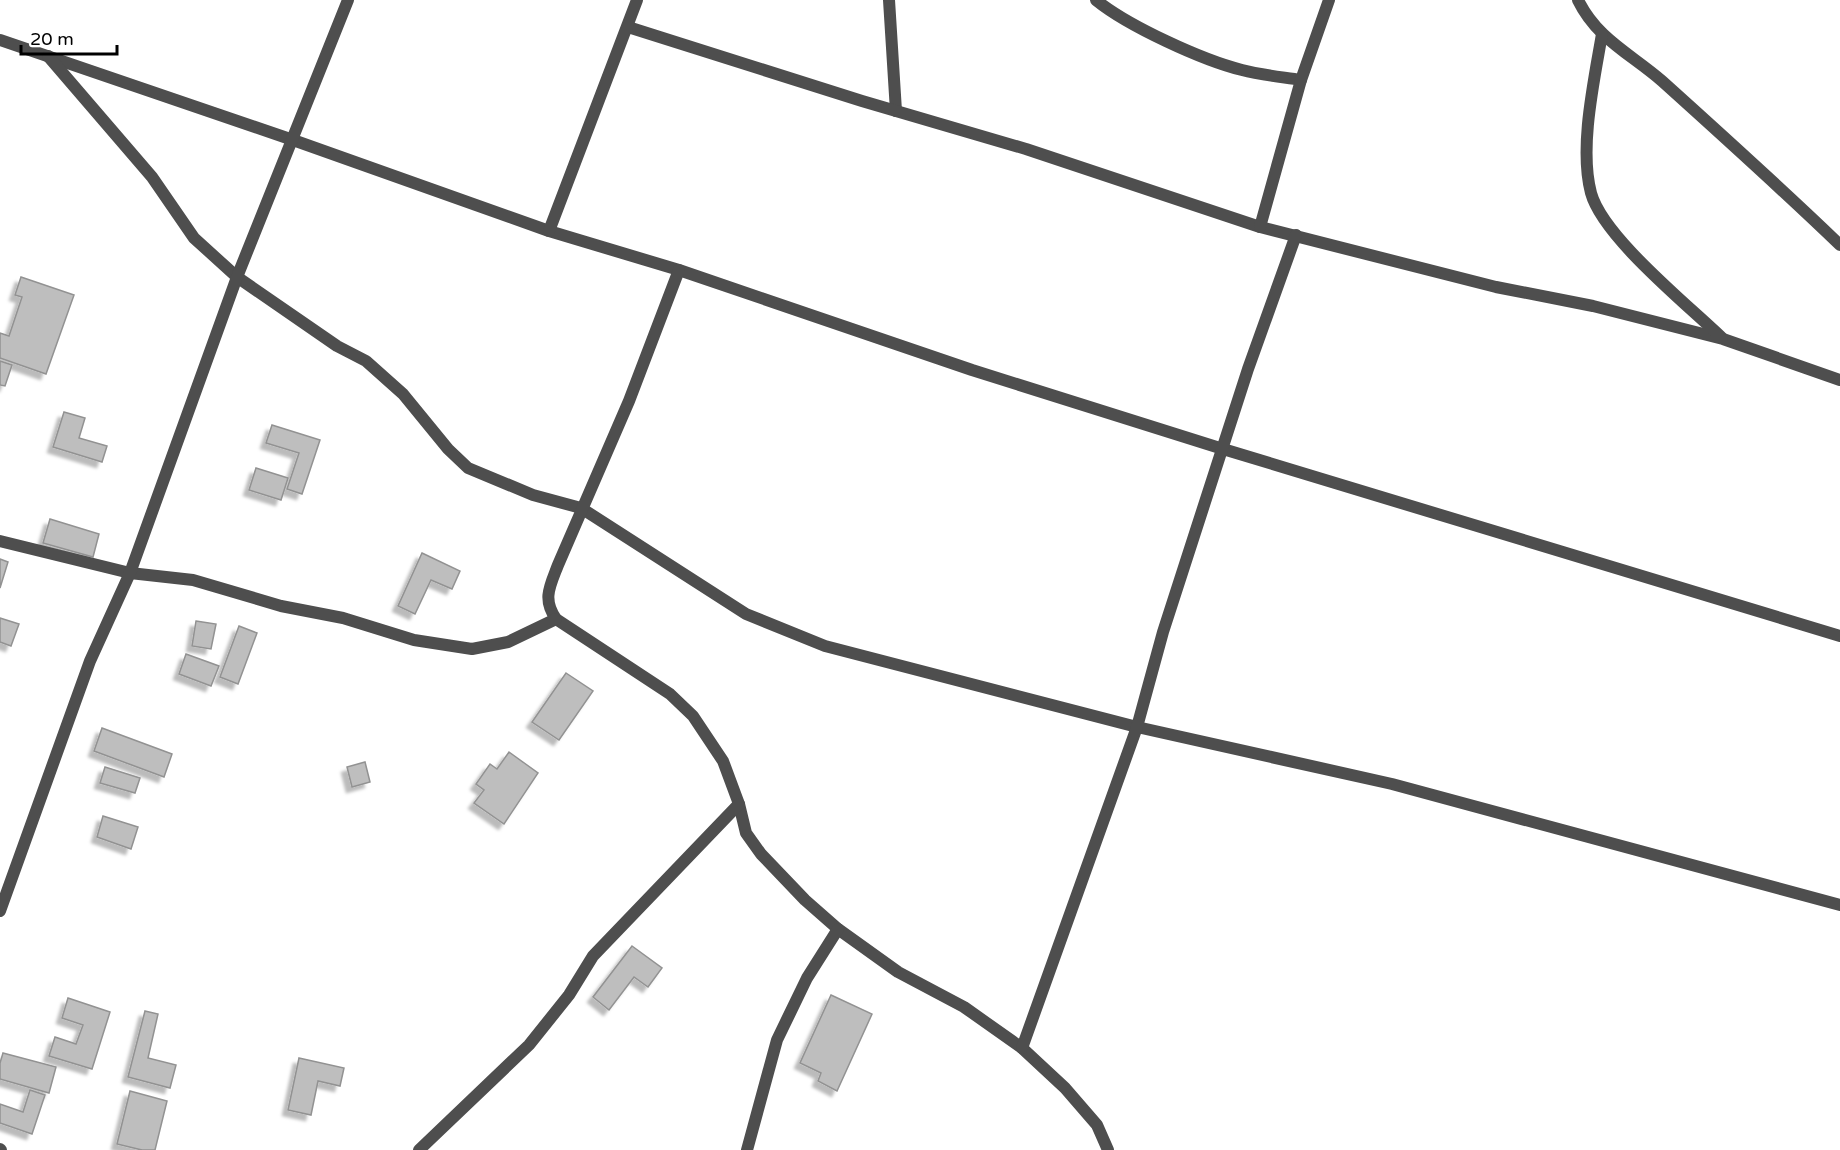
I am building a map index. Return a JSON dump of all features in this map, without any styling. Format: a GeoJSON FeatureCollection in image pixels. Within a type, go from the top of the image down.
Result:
{"type":"FeatureCollection","features":[{"type":"Feature","properties":{"kind":"street"},"geometry":{"type":"LineString","coordinates":[[0,911],[90,661],[130,573],[237,277],[348,0]]}},
{"type":"Feature","properties":{"kind":"street"},"geometry":{"type":"LineString","coordinates":[[549,231],[637,0]]}},
{"type":"Feature","properties":{"kind":"street"},"geometry":{"type":"LineString","coordinates":[[889,0],[896,111]]}},
{"type":"Feature","properties":{"kind":"street"},"geometry":{"type":"LineString","coordinates":[[1096,0],[1109,11],[1193,52],[1241,69],[1301,80]]}},
{"type":"Feature","properties":{"kind":"street"},"geometry":{"type":"LineString","coordinates":[[1260,227],[1301,80],[1329,0]]}},
{"type":"Feature","properties":{"kind":"street"},"geometry":{"type":"LineString","coordinates":[[1578,0],[1587,18],[1602,34],[1657,76],[1766,173],[1840,244]]}},
{"type":"Feature","properties":{"kind":"street"},"geometry":{"type":"LineString","coordinates":[[628,27],[1026,149],[1260,227],[1496,287],[1593,306],[1723,339],[1840,380]]}},
{"type":"Feature","properties":{"kind":"street"},"geometry":{"type":"LineString","coordinates":[[1602,34],[1589,127],[1587,164],[1592,195],[1605,221],[1640,261],[1723,339]]}},
{"type":"Feature","properties":{"kind":"street"},"geometry":{"type":"LineString","coordinates":[[0,40],[293,140],[549,231],[679,270],[972,370],[1223,449],[1840,636]]}},
{"type":"Feature","properties":{"kind":"street"},"geometry":{"type":"LineString","coordinates":[[48,56],[152,177],[194,238],[237,277],[337,346],[366,361],[403,394],[448,449],[468,468],[533,495],[582,508],[746,614],[825,646],[1137,728],[1392,784],[1840,905]]}},
{"type":"Feature","properties":{"kind":"street"},"geometry":{"type":"LineString","coordinates":[[1022,1048],[1137,728],[1163,632],[1248,369],[1296,236]]}},
{"type":"Feature","properties":{"kind":"street"},"geometry":{"type":"LineString","coordinates":[[679,270],[629,400],[548,592],[550,610],[556,619],[670,694],[693,716],[723,761],[747,833],[761,854],[805,900],[838,929],[898,972],[964,1007],[1022,1048],[1065,1088],[1098,1125],[1108,1150]]}},
{"type":"Feature","properties":{"kind":"street"},"geometry":{"type":"LineString","coordinates":[[0,541],[130,573],[193,580],[281,606],[344,618],[414,640],[471,649],[508,642],[556,619]]}},
{"type":"Feature","properties":{"kind":"street"},"geometry":{"type":"LineString","coordinates":[[419,1150],[529,1045],[569,995],[593,956],[739,804]]}},
{"type":"Feature","properties":{"kind":"street"},"geometry":{"type":"LineString","coordinates":[[747,1150],[777,1040],[807,978],[838,929]]}},
{"type":"Feature","properties":{"kind":"building"},"geometry":{"type":"Polygon","coordinates":[[[21,277],[74,295],[46,374],[0,358],[0,333],[9,336],[22,297],[15,295],[21,277]]]}},
{"type":"Feature","properties":{"kind":"building"},"geometry":{"type":"Polygon","coordinates":[[[0,361],[12,365],[5,386],[0,385],[0,361]]]}},
{"type":"Feature","properties":{"kind":"building"},"geometry":{"type":"Polygon","coordinates":[[[64,412],[85,418],[79,438],[107,446],[102,462],[53,447],[64,412]]]}},
{"type":"Feature","properties":{"kind":"building"},"geometry":{"type":"Polygon","coordinates":[[[272,425],[320,440],[302,494],[287,489],[299,453],[266,443],[272,425]]]}},
{"type":"Feature","properties":{"kind":"building"},"geometry":{"type":"Polygon","coordinates":[[[256,468],[288,478],[281,500],[249,490],[256,468]]]}},
{"type":"Feature","properties":{"kind":"building"},"geometry":{"type":"Polygon","coordinates":[[[50,519],[99,534],[93,557],[43,543],[50,519]]]}},
{"type":"Feature","properties":{"kind":"building"},"geometry":{"type":"Polygon","coordinates":[[[422,553],[460,571],[452,589],[431,580],[415,614],[398,606],[422,553]]]}},
{"type":"Feature","properties":{"kind":"building"},"geometry":{"type":"Polygon","coordinates":[[[0,559],[8,562],[0,588],[0,559]]]}},
{"type":"Feature","properties":{"kind":"building"},"geometry":{"type":"Polygon","coordinates":[[[0,618],[19,624],[11,646],[0,642],[0,618]]]}},
{"type":"Feature","properties":{"kind":"building"},"geometry":{"type":"Polygon","coordinates":[[[196,621],[216,624],[211,649],[192,646],[196,621]]]}},
{"type":"Feature","properties":{"kind":"building"},"geometry":{"type":"Polygon","coordinates":[[[239,626],[257,633],[238,684],[220,677],[239,626]]]}},
{"type":"Feature","properties":{"kind":"building"},"geometry":{"type":"Polygon","coordinates":[[[186,654],[219,666],[211,686],[179,674],[186,654]]]}},
{"type":"Feature","properties":{"kind":"building"},"geometry":{"type":"Polygon","coordinates":[[[566,673],[593,691],[559,740],[532,722],[566,673]]]}},
{"type":"Feature","properties":{"kind":"building"},"geometry":{"type":"Polygon","coordinates":[[[102,728],[172,754],[164,777],[94,751],[102,728]]]}},
{"type":"Feature","properties":{"kind":"building"},"geometry":{"type":"Polygon","coordinates":[[[509,752],[538,773],[504,824],[474,803],[484,790],[476,784],[490,764],[497,769],[509,752]]]}},
{"type":"Feature","properties":{"kind":"building"},"geometry":{"type":"Polygon","coordinates":[[[365,762],[370,782],[352,787],[347,767],[365,762]]]}},
{"type":"Feature","properties":{"kind":"building"},"geometry":{"type":"Polygon","coordinates":[[[105,767],[140,778],[135,793],[100,783],[105,767]]]}},
{"type":"Feature","properties":{"kind":"building"},"geometry":{"type":"Polygon","coordinates":[[[103,816],[138,827],[131,849],[97,837],[103,816]]]}},
{"type":"Feature","properties":{"kind":"building"},"geometry":{"type":"Polygon","coordinates":[[[632,946],[662,968],[648,987],[634,977],[609,1010],[593,997],[632,946]]]}},
{"type":"Feature","properties":{"kind":"building"},"geometry":{"type":"Polygon","coordinates":[[[831,995],[872,1014],[837,1091],[818,1081],[821,1073],[800,1063],[831,995]]]}},
{"type":"Feature","properties":{"kind":"building"},"geometry":{"type":"Polygon","coordinates":[[[68,998],[110,1012],[92,1069],[49,1056],[55,1037],[76,1044],[83,1025],[62,1018],[68,998]]]}},
{"type":"Feature","properties":{"kind":"building"},"geometry":{"type":"Polygon","coordinates":[[[145,1011],[158,1014],[148,1058],[176,1065],[170,1088],[128,1077],[145,1011]]]}},
{"type":"Feature","properties":{"kind":"building"},"geometry":{"type":"Polygon","coordinates":[[[3,1053],[56,1067],[49,1093],[0,1079],[0,1063],[3,1053]]]}},
{"type":"Feature","properties":{"kind":"building"},"geometry":{"type":"Polygon","coordinates":[[[299,1058],[344,1068],[340,1086],[318,1081],[311,1115],[288,1110],[299,1058]]]}},
{"type":"Feature","properties":{"kind":"building"},"geometry":{"type":"Polygon","coordinates":[[[30,1090],[45,1095],[32,1134],[0,1123],[0,1104],[23,1112],[30,1090]]]}},
{"type":"Feature","properties":{"kind":"building"},"geometry":{"type":"Polygon","coordinates":[[[130,1091],[167,1101],[155,1150],[142,1150],[117,1144],[130,1091]]]}}]}
